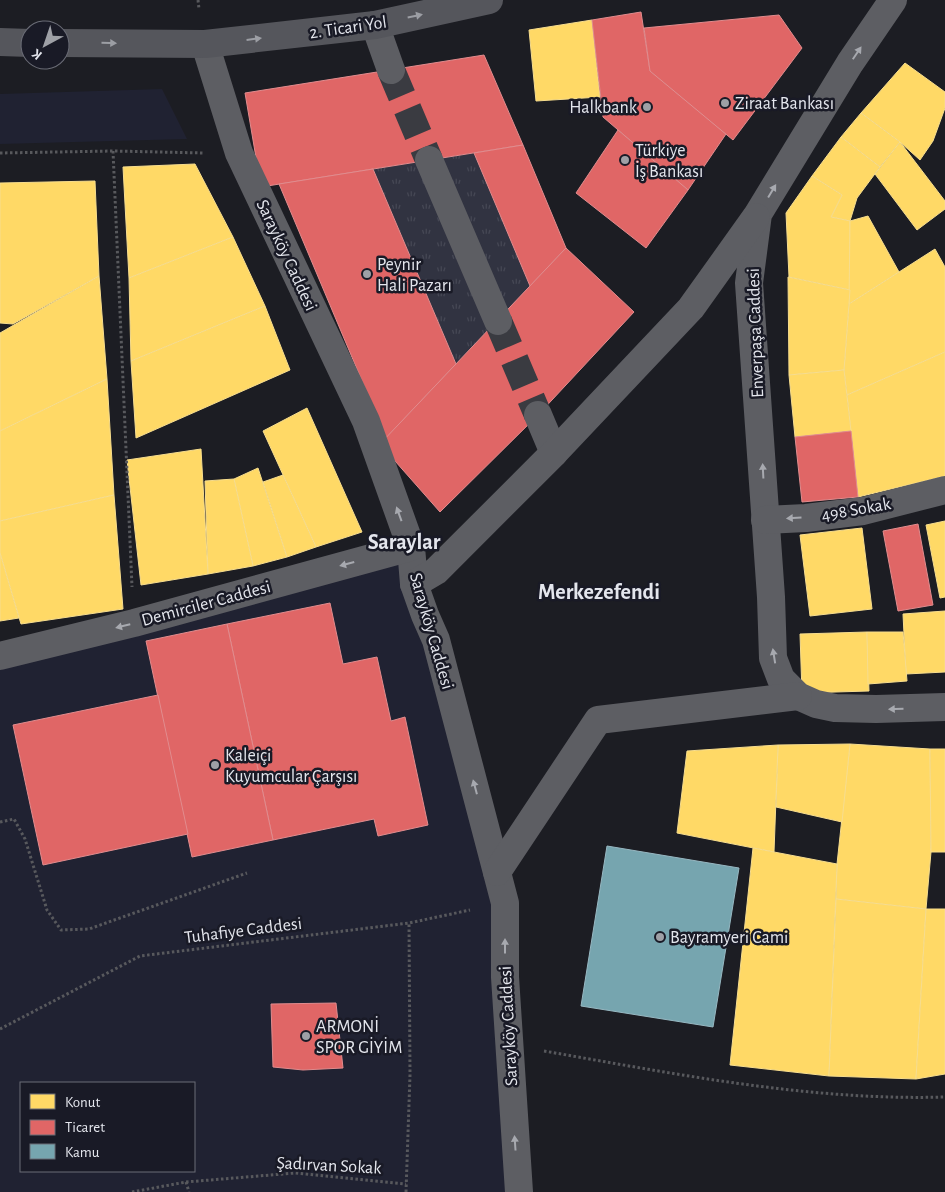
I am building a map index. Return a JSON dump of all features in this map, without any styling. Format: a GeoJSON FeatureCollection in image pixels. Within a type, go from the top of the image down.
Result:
{"type":"FeatureCollection","features":[{"type":"Feature","properties":{"kind":"main road","name":"2. Ticari Yol"},"geometry":{"type":"LineString","coordinates":[[70,43],[205,44],[376,25],[489,0]]}},
{"type":"Feature","properties":{"kind":"main road"},"geometry":{"type":"LineString","coordinates":[[0,42],[20,43]]}},
{"type":"Feature","properties":{"kind":"street","name":"Enverpaşa Caddesi"},"geometry":{"type":"LineString","coordinates":[[798,696],[780,679],[773,658],[749,283],[758,214],[850,63],[893,0]]}},
{"type":"Feature","properties":{"kind":"street"},"geometry":{"type":"LineString","coordinates":[[376,25],[391,70]]}},
{"type":"Feature","properties":{"kind":"street","name":"Sarayköy Caddesi"},"geometry":{"type":"LineString","coordinates":[[205,44],[240,153],[366,421],[411,547],[414,584],[436,640],[505,903],[505,977],[518,1192]]}},
{"type":"Feature","properties":{"kind":"street"},"geometry":{"type":"LineString","coordinates":[[429,160],[498,321]]}},
{"type":"Feature","properties":{"kind":"street"},"geometry":{"type":"LineString","coordinates":[[414,584],[436,571],[554,453],[691,308],[758,214]]}},
{"type":"Feature","properties":{"kind":"street"},"geometry":{"type":"LineString","coordinates":[[538,415],[554,453]]}},
{"type":"Feature","properties":{"kind":"street","name":"498 Sokak"},"geometry":{"type":"LineString","coordinates":[[765,520],[806,518],[863,511],[945,490]]}},
{"type":"Feature","properties":{"kind":"street","name":"Demirciler Caddesi"},"geometry":{"type":"LineString","coordinates":[[0,656],[134,623],[411,547]]}},
{"type":"Feature","properties":{"kind":"street"},"geometry":{"type":"LineString","coordinates":[[497,872],[598,720],[798,696],[816,704],[835,708],[876,710],[945,707]]}},
{"type":"Feature","properties":{"kind":"path"},"geometry":{"type":"LineString","coordinates":[[0,153],[113,151],[240,153]]}},
{"type":"Feature","properties":{"kind":"path"},"geometry":{"type":"LineString","coordinates":[[113,151],[134,623]]}},
{"type":"Feature","properties":{"kind":"path"},"geometry":{"type":"LineString","coordinates":[[0,822],[14,819],[25,839],[47,910],[61,930],[89,929],[247,873]]}},
{"type":"Feature","properties":{"kind":"path","name":"Tuhafiye Caddesi"},"geometry":{"type":"LineString","coordinates":[[0,1029],[140,956],[409,923],[505,903]]}},
{"type":"Feature","properties":{"kind":"path"},"geometry":{"type":"LineString","coordinates":[[406,1192],[410,1075],[409,923]]}},
{"type":"Feature","properties":{"kind":"path"},"geometry":{"type":"LineString","coordinates":[[539,1050],[690,1076],[814,1092],[916,1098],[945,1097]]}},
{"type":"Feature","properties":{"kind":"path","name":"Şadırvan Sokak"},"geometry":{"type":"LineString","coordinates":[[132,1192],[186,1182],[295,1173],[406,1184]]}},
{"type":"Feature","properties":{"kind":"path"},"geometry":{"type":"LineString","coordinates":[[186,1182],[188,1192]]}},
{"type":"Feature","properties":{"kind":"shaded area"},"geometry":{"type":"Polygon","coordinates":[[[162,89],[187,139],[0,144],[0,94],[162,89]]]}},
{"type":"Feature","properties":{"kind":"shaded area"},"geometry":{"type":"Polygon","coordinates":[[[411,547],[505,903],[517,1192],[0,1192],[0,656],[411,547]]]}},
{"type":"Feature","properties":{"kind":"green space"},"geometry":{"type":"Polygon","coordinates":[[[474,153],[530,286],[456,364],[373,169],[474,153]]]}},
{"type":"Feature","properties":{"kind":"building: Konut"},"geometry":{"type":"Polygon","coordinates":[[[592,20],[600,97],[536,101],[529,30],[592,20]]]}},
{"type":"Feature","properties":{"kind":"building: Konut"},"geometry":{"type":"Polygon","coordinates":[[[905,63],[945,92],[945,108],[933,141],[920,160],[900,142],[861,113],[905,63]]]}},
{"type":"Feature","properties":{"kind":"building: Konut"},"geometry":{"type":"Polygon","coordinates":[[[861,113],[900,142],[880,167],[841,137],[861,113]]]}},
{"type":"Feature","properties":{"kind":"building: Konut"},"geometry":{"type":"Polygon","coordinates":[[[841,137],[880,167],[857,198],[850,221],[831,217],[842,195],[812,176],[841,137]]]}},
{"type":"Feature","properties":{"kind":"building: Konut"},"geometry":{"type":"Polygon","coordinates":[[[900,142],[945,201],[945,209],[917,230],[875,174],[900,142]]]}},
{"type":"Feature","properties":{"kind":"building: Konut"},"geometry":{"type":"Polygon","coordinates":[[[195,164],[233,237],[129,278],[123,167],[195,164]]]}},
{"type":"Feature","properties":{"kind":"building: Konut"},"geometry":{"type":"Polygon","coordinates":[[[812,176],[842,195],[831,217],[850,221],[850,290],[789,277],[786,213],[812,176]]]}},
{"type":"Feature","properties":{"kind":"building: Konut"},"geometry":{"type":"Polygon","coordinates":[[[95,181],[99,276],[13,324],[0,323],[0,183],[95,181]]]}},
{"type":"Feature","properties":{"kind":"building: Konut"},"geometry":{"type":"Polygon","coordinates":[[[868,216],[899,272],[849,304],[850,221],[868,216]]]}},
{"type":"Feature","properties":{"kind":"building: Konut"},"geometry":{"type":"Polygon","coordinates":[[[233,237],[265,306],[131,361],[129,278],[233,237]]]}},
{"type":"Feature","properties":{"kind":"building: Konut"},"geometry":{"type":"Polygon","coordinates":[[[935,249],[945,267],[945,352],[847,395],[844,370],[849,304],[935,249]]]}},
{"type":"Feature","properties":{"kind":"building: Konut"},"geometry":{"type":"Polygon","coordinates":[[[99,276],[107,379],[0,431],[0,333],[99,276]]]}},
{"type":"Feature","properties":{"kind":"building: Konut"},"geometry":{"type":"Polygon","coordinates":[[[788,277],[850,290],[844,370],[789,375],[788,277]]]}},
{"type":"Feature","properties":{"kind":"building: Konut"},"geometry":{"type":"Polygon","coordinates":[[[265,306],[290,370],[136,438],[131,361],[265,306]]]}},
{"type":"Feature","properties":{"kind":"building: Konut"},"geometry":{"type":"Polygon","coordinates":[[[945,352],[945,476],[858,497],[847,395],[945,352]]]}},
{"type":"Feature","properties":{"kind":"building: Konut"},"geometry":{"type":"Polygon","coordinates":[[[844,370],[851,431],[795,437],[789,375],[844,370]]]}},
{"type":"Feature","properties":{"kind":"building: Konut"},"geometry":{"type":"Polygon","coordinates":[[[107,379],[114,495],[0,521],[0,431],[107,379]]]}},
{"type":"Feature","properties":{"kind":"building: Konut"},"geometry":{"type":"Polygon","coordinates":[[[307,408],[362,532],[316,547],[263,431],[307,408]]]}},
{"type":"Feature","properties":{"kind":"building: Konut"},"geometry":{"type":"Polygon","coordinates":[[[201,449],[208,574],[141,585],[127,460],[201,449]]]}},
{"type":"Feature","properties":{"kind":"building: Konut"},"geometry":{"type":"Polygon","coordinates":[[[258,468],[287,557],[253,566],[234,479],[258,468]]]}},
{"type":"Feature","properties":{"kind":"building: Konut"},"geometry":{"type":"Polygon","coordinates":[[[283,475],[316,547],[287,557],[263,482],[283,475]]]}},
{"type":"Feature","properties":{"kind":"building: Konut"},"geometry":{"type":"Polygon","coordinates":[[[234,479],[253,566],[208,574],[205,481],[234,479]]]}},
{"type":"Feature","properties":{"kind":"building: Konut"},"geometry":{"type":"Polygon","coordinates":[[[114,495],[123,609],[21,624],[0,553],[0,521],[114,495]]]}},
{"type":"Feature","properties":{"kind":"building: Konut"},"geometry":{"type":"Polygon","coordinates":[[[945,521],[945,597],[940,598],[926,525],[945,521]]]}},
{"type":"Feature","properties":{"kind":"building: Konut"},"geometry":{"type":"Polygon","coordinates":[[[862,528],[872,609],[810,616],[800,535],[862,528]]]}},
{"type":"Feature","properties":{"kind":"building: Konut"},"geometry":{"type":"Polygon","coordinates":[[[0,553],[19,618],[0,621],[0,553]]]}},
{"type":"Feature","properties":{"kind":"building: Konut"},"geometry":{"type":"Polygon","coordinates":[[[945,611],[945,672],[906,674],[903,614],[945,611]]]}},
{"type":"Feature","properties":{"kind":"building: Konut"},"geometry":{"type":"Polygon","coordinates":[[[867,632],[869,691],[802,693],[800,634],[867,632]]]}},
{"type":"Feature","properties":{"kind":"building: Konut"},"geometry":{"type":"Polygon","coordinates":[[[867,632],[903,632],[907,681],[868,684],[867,632]]]}},
{"type":"Feature","properties":{"kind":"building: Konut"},"geometry":{"type":"Polygon","coordinates":[[[850,744],[930,749],[931,852],[926,909],[836,899],[837,864],[850,744]]]}},
{"type":"Feature","properties":{"kind":"building: Konut"},"geometry":{"type":"Polygon","coordinates":[[[850,744],[842,822],[776,807],[778,745],[850,744]]]}},
{"type":"Feature","properties":{"kind":"building: Konut"},"geometry":{"type":"Polygon","coordinates":[[[778,745],[774,852],[677,833],[687,751],[778,745]]]}},
{"type":"Feature","properties":{"kind":"building: Konut"},"geometry":{"type":"Polygon","coordinates":[[[930,749],[945,749],[945,852],[931,852],[930,749]]]}},
{"type":"Feature","properties":{"kind":"building: Konut"},"geometry":{"type":"Polygon","coordinates":[[[753,848],[837,864],[829,1076],[730,1065],[753,848]]]}},
{"type":"Feature","properties":{"kind":"building: Konut"},"geometry":{"type":"Polygon","coordinates":[[[836,899],[926,909],[916,1079],[829,1076],[836,899]]]}},
{"type":"Feature","properties":{"kind":"building: Konut"},"geometry":{"type":"Polygon","coordinates":[[[926,909],[945,909],[945,1074],[916,1079],[926,909]]]}},
{"type":"Feature","properties":{"kind":"building: Ticaret","name":"Halkbank"},"geometry":{"type":"Polygon","coordinates":[[[641,12],[650,71],[726,134],[688,190],[603,117],[592,20],[641,12]]]}},
{"type":"Feature","properties":{"kind":"building: Ticaret","name":"Ziraat Bankası"},"geometry":{"type":"Polygon","coordinates":[[[779,15],[802,48],[733,140],[650,71],[644,28],[779,15]]]}},
{"type":"Feature","properties":{"kind":"building: Ticaret"},"geometry":{"type":"Polygon","coordinates":[[[484,55],[523,145],[261,187],[245,93],[484,55]]]}},
{"type":"Feature","properties":{"kind":"building: Ticaret","name":"Türkiye İş Bankası"},"geometry":{"type":"Polygon","coordinates":[[[618,130],[688,190],[646,248],[576,193],[618,130]]]}},
{"type":"Feature","properties":{"kind":"building: Ticaret"},"geometry":{"type":"Polygon","coordinates":[[[523,145],[566,248],[530,286],[474,153],[523,145]]]}},
{"type":"Feature","properties":{"kind":"building: Ticaret","name":"Peynir Hali Pazarı"},"geometry":{"type":"Polygon","coordinates":[[[373,169],[456,364],[386,438],[279,184],[373,169]]]}},
{"type":"Feature","properties":{"kind":"building: Ticaret"},"geometry":{"type":"Polygon","coordinates":[[[566,248],[634,312],[538,415],[440,512],[380,444],[566,248]]]}},
{"type":"Feature","properties":{"kind":"building: Ticaret"},"geometry":{"type":"Polygon","coordinates":[[[851,431],[858,497],[802,502],[795,437],[851,431]]]}},
{"type":"Feature","properties":{"kind":"building: Ticaret"},"geometry":{"type":"Polygon","coordinates":[[[918,524],[933,605],[898,611],[883,531],[918,524]]]}},
{"type":"Feature","properties":{"kind":"building: Ticaret"},"geometry":{"type":"Polygon","coordinates":[[[330,603],[343,664],[377,657],[391,721],[405,717],[428,825],[378,836],[374,819],[273,840],[227,624],[330,603]]]}},
{"type":"Feature","properties":{"kind":"building: Ticaret","name":"Kaleiçi Kuyumcular Çarşısı"},"geometry":{"type":"Polygon","coordinates":[[[227,624],[273,840],[192,857],[146,641],[227,624]]]}},
{"type":"Feature","properties":{"kind":"building: Ticaret"},"geometry":{"type":"Polygon","coordinates":[[[158,695],[188,834],[43,865],[13,725],[158,695]]]}},
{"type":"Feature","properties":{"kind":"building: Ticaret","name":"ARMONİ SPOR GİYİM"},"geometry":{"type":"Polygon","coordinates":[[[336,1003],[343,1068],[303,1070],[273,1067],[271,1004],[336,1003]]]}},
{"type":"Feature","properties":{"kind":"building: Kamu","name":"Bayramyeri Cami"},"geometry":{"type":"Polygon","coordinates":[[[607,846],[739,868],[713,1027],[581,1006],[607,846]]]}},
{"type":"Feature","properties":{"kind":"tunnel"},"geometry":{"type":"LineString","coordinates":[[391,70],[429,160]]}},
{"type":"Feature","properties":{"kind":"tunnel"},"geometry":{"type":"LineString","coordinates":[[498,321],[538,415]]}},
{"type":"Feature","properties":{"kind":"place","name":"Ziraat Bankası"},"geometry":{"type":"Point","coordinates":[725,103]}},
{"type":"Feature","properties":{"kind":"place","name":"Halkbank"},"geometry":{"type":"Point","coordinates":[647,107]}},
{"type":"Feature","properties":{"kind":"place","name":"Türkiye İş Bankası"},"geometry":{"type":"Point","coordinates":[625,160]}},
{"type":"Feature","properties":{"kind":"place","name":"Peynir Hali Pazarı"},"geometry":{"type":"Point","coordinates":[367,274]}},
{"type":"Feature","properties":{"kind":"place","name":"Kaleiçi Kuyumcular Çarşısı"},"geometry":{"type":"Point","coordinates":[215,765]}},
{"type":"Feature","properties":{"kind":"place","name":"Bayramyeri Cami"},"geometry":{"type":"Point","coordinates":[660,937]}},
{"type":"Feature","properties":{"kind":"place","name":"ARMONİ SPOR GİYİM"},"geometry":{"type":"Point","coordinates":[306,1036]}},
{"type":"Feature","properties":{"kind":"district","name":"Saraylar"},"geometry":{"type":"Point","coordinates":[404,541]}},
{"type":"Feature","properties":{"kind":"district","name":"Merkezefendi"},"geometry":{"type":"Point","coordinates":[599,591]}}]}
